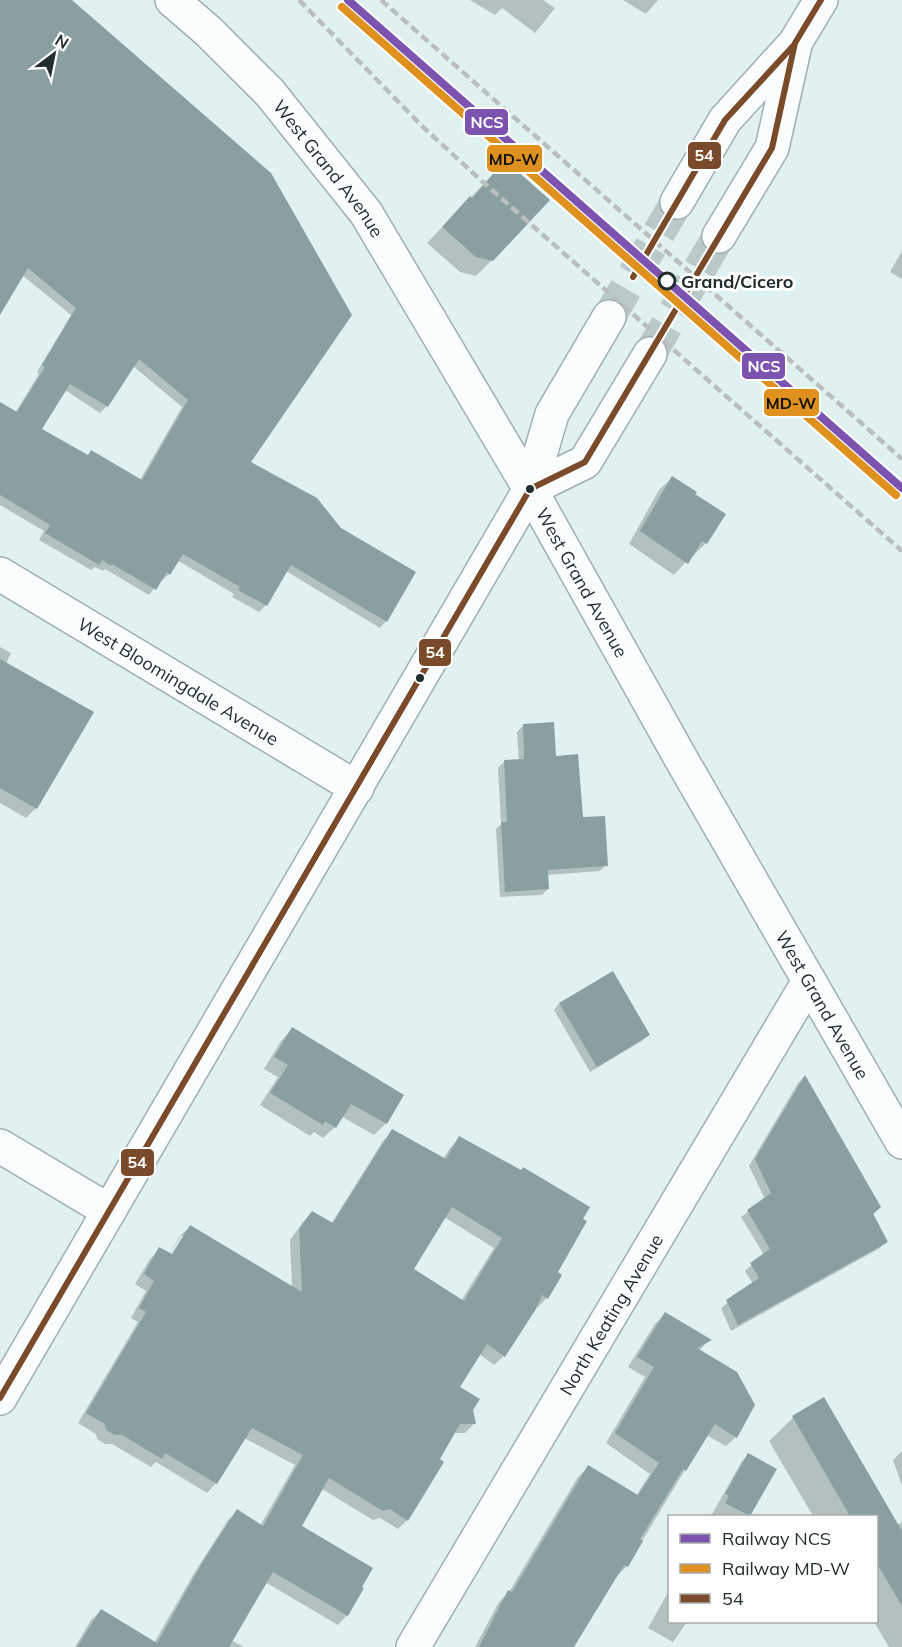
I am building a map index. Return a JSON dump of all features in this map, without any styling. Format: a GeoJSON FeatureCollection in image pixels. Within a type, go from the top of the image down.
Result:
{"type":"FeatureCollection","features":[{"type":"Feature","properties":{"kind":"main road","name":"West Grand Avenue"},"geometry":{"type":"LineString","coordinates":[[172,0],[208,31],[270,93],[366,213],[530,489],[684,764],[902,1142]]}},
{"type":"Feature","properties":{"kind":"main road"},"geometry":{"type":"LineString","coordinates":[[677,202],[725,120],[795,43],[821,0]]}},
{"type":"Feature","properties":{"kind":"main road"},"geometry":{"type":"LineString","coordinates":[[719,236],[772,148],[795,43]]}},
{"type":"Feature","properties":{"kind":"main road"},"geometry":{"type":"LineString","coordinates":[[0,1398],[530,489],[552,414],[609,317]]}},
{"type":"Feature","properties":{"kind":"main road"},"geometry":{"type":"LineString","coordinates":[[530,489],[585,462],[650,354]]}},
{"type":"Feature","properties":{"kind":"main road","name":"West Bloomingdale Avenue"},"geometry":{"type":"LineString","coordinates":[[0,574],[357,788]]}},
{"type":"Feature","properties":{"kind":"main road","name":"North Keating Avenue"},"geometry":{"type":"LineString","coordinates":[[413,1647],[809,981]]}},
{"type":"Feature","properties":{"kind":"main road"},"geometry":{"type":"LineString","coordinates":[[0,1146],[109,1211]]}},
{"type":"Feature","properties":{"kind":"building"},"geometry":{"type":"Polygon","coordinates":[[[0,0],[72,0],[271,173],[352,315],[251,462],[317,498],[341,528],[416,572],[387,622],[291,565],[267,606],[238,590],[240,587],[183,554],[170,575],[167,572],[156,590],[112,564],[111,566],[102,560],[99,565],[45,533],[50,525],[0,495],[0,402],[17,412],[45,367],[42,365],[76,308],[28,268],[0,315],[0,0]],[[139,359],[108,407],[70,384],[42,429],[88,455],[91,450],[142,480],[188,400],[139,359]]]}},
{"type":"Feature","properties":{"kind":"building"},"geometry":{"type":"Polygon","coordinates":[[[505,160],[550,200],[493,261],[476,257],[442,227],[470,196],[472,198],[505,160]]]}},
{"type":"Feature","properties":{"kind":"building"},"geometry":{"type":"Polygon","coordinates":[[[672,476],[726,514],[707,544],[702,541],[688,564],[640,531],[672,476]]]}},
{"type":"Feature","properties":{"kind":"building"},"geometry":{"type":"Polygon","coordinates":[[[0,659],[94,712],[37,809],[0,788],[0,659]]]}},
{"type":"Feature","properties":{"kind":"building"},"geometry":{"type":"Polygon","coordinates":[[[554,722],[556,756],[578,754],[583,817],[605,816],[608,866],[548,870],[549,889],[505,892],[501,822],[507,822],[504,760],[524,759],[523,724],[554,722]]]}},
{"type":"Feature","properties":{"kind":"building"},"geometry":{"type":"Polygon","coordinates":[[[613,971],[650,1035],[597,1067],[559,1003],[613,971]]]}},
{"type":"Feature","properties":{"kind":"building"},"geometry":{"type":"Polygon","coordinates":[[[292,1027],[404,1095],[387,1124],[351,1104],[336,1128],[325,1121],[323,1125],[270,1093],[288,1065],[274,1057],[292,1027]]]}},
{"type":"Feature","properties":{"kind":"building"},"geometry":{"type":"Polygon","coordinates":[[[805,1075],[881,1207],[873,1214],[888,1242],[738,1325],[726,1300],[759,1278],[750,1263],[770,1249],[747,1210],[771,1193],[755,1159],[805,1075]]]}},
{"type":"Feature","properties":{"kind":"building"},"geometry":{"type":"Polygon","coordinates":[[[392,1129],[446,1159],[459,1136],[521,1170],[523,1167],[590,1207],[583,1219],[587,1221],[558,1272],[562,1275],[548,1299],[542,1295],[536,1309],[505,1357],[487,1344],[460,1387],[480,1399],[473,1410],[476,1424],[460,1424],[440,1459],[444,1462],[408,1521],[390,1509],[383,1511],[329,1478],[302,1526],[373,1568],[348,1616],[273,1572],[229,1647],[77,1647],[101,1609],[157,1643],[202,1563],[237,1509],[263,1526],[303,1455],[252,1428],[217,1484],[165,1453],[162,1459],[122,1435],[115,1435],[106,1430],[105,1424],[86,1413],[146,1312],[139,1308],[154,1281],[144,1274],[159,1247],[172,1254],[190,1225],[302,1292],[299,1229],[312,1211],[333,1223],[392,1129]],[[452,1207],[414,1269],[464,1301],[502,1238],[452,1207]]]}},
{"type":"Feature","properties":{"kind":"building"},"geometry":{"type":"Polygon","coordinates":[[[665,1312],[712,1340],[697,1348],[737,1372],[755,1405],[737,1438],[715,1424],[686,1471],[683,1469],[640,1539],[643,1541],[628,1567],[624,1565],[574,1647],[479,1647],[508,1590],[512,1592],[588,1465],[638,1495],[659,1463],[615,1433],[654,1367],[637,1357],[665,1312]]]}},
{"type":"Feature","properties":{"kind":"building"},"geometry":{"type":"Polygon","coordinates":[[[824,1397],[902,1531],[902,1606],[878,1565],[878,1515],[849,1515],[792,1416],[824,1397]]]}},
{"type":"Feature","properties":{"kind":"building"},"geometry":{"type":"Polygon","coordinates":[[[748,1453],[777,1469],[751,1515],[725,1503],[729,1496],[725,1494],[748,1453]]]}},
{"type":"Feature","properties":{"kind":"tunnel"},"geometry":{"type":"LineString","coordinates":[[609,317],[677,202]]}},
{"type":"Feature","properties":{"kind":"tunnel"},"geometry":{"type":"LineString","coordinates":[[650,354],[719,236]]}},
{"type":"Feature","properties":{"kind":"railway"},"geometry":{"type":"LineString","coordinates":[[299,0],[423,127],[484,183],[902,551]]}},
{"type":"Feature","properties":{"kind":"railway"},"geometry":{"type":"LineString","coordinates":[[381,0],[902,459]]}},
{"type":"Feature","properties":{"kind":"railway"},"geometry":{"type":"LineString","coordinates":[[850,443],[902,491]]}},
{"type":"Feature","properties":{"kind":"rail line","name":"NCS"},"geometry":{"type":"LineString","coordinates":[[348,0],[902,488]]}},
{"type":"Feature","properties":{"kind":"rail line","name":"MD-W"},"geometry":{"type":"LineString","coordinates":[[342,7],[896,495]]}},
{"type":"Feature","properties":{"kind":"transit line","name":"54"},"geometry":{"type":"LineString","coordinates":[[0,1398],[530,489],[585,462],[772,148],[795,43],[821,0]]}},
{"type":"Feature","properties":{"kind":"transit line","name":"54"},"geometry":{"type":"LineString","coordinates":[[633,277],[725,120],[793,46]]}},
{"type":"Feature","properties":{"kind":"place","name":"Grand/Cicero"},"geometry":{"type":"Point","coordinates":[667,281]}}]}
